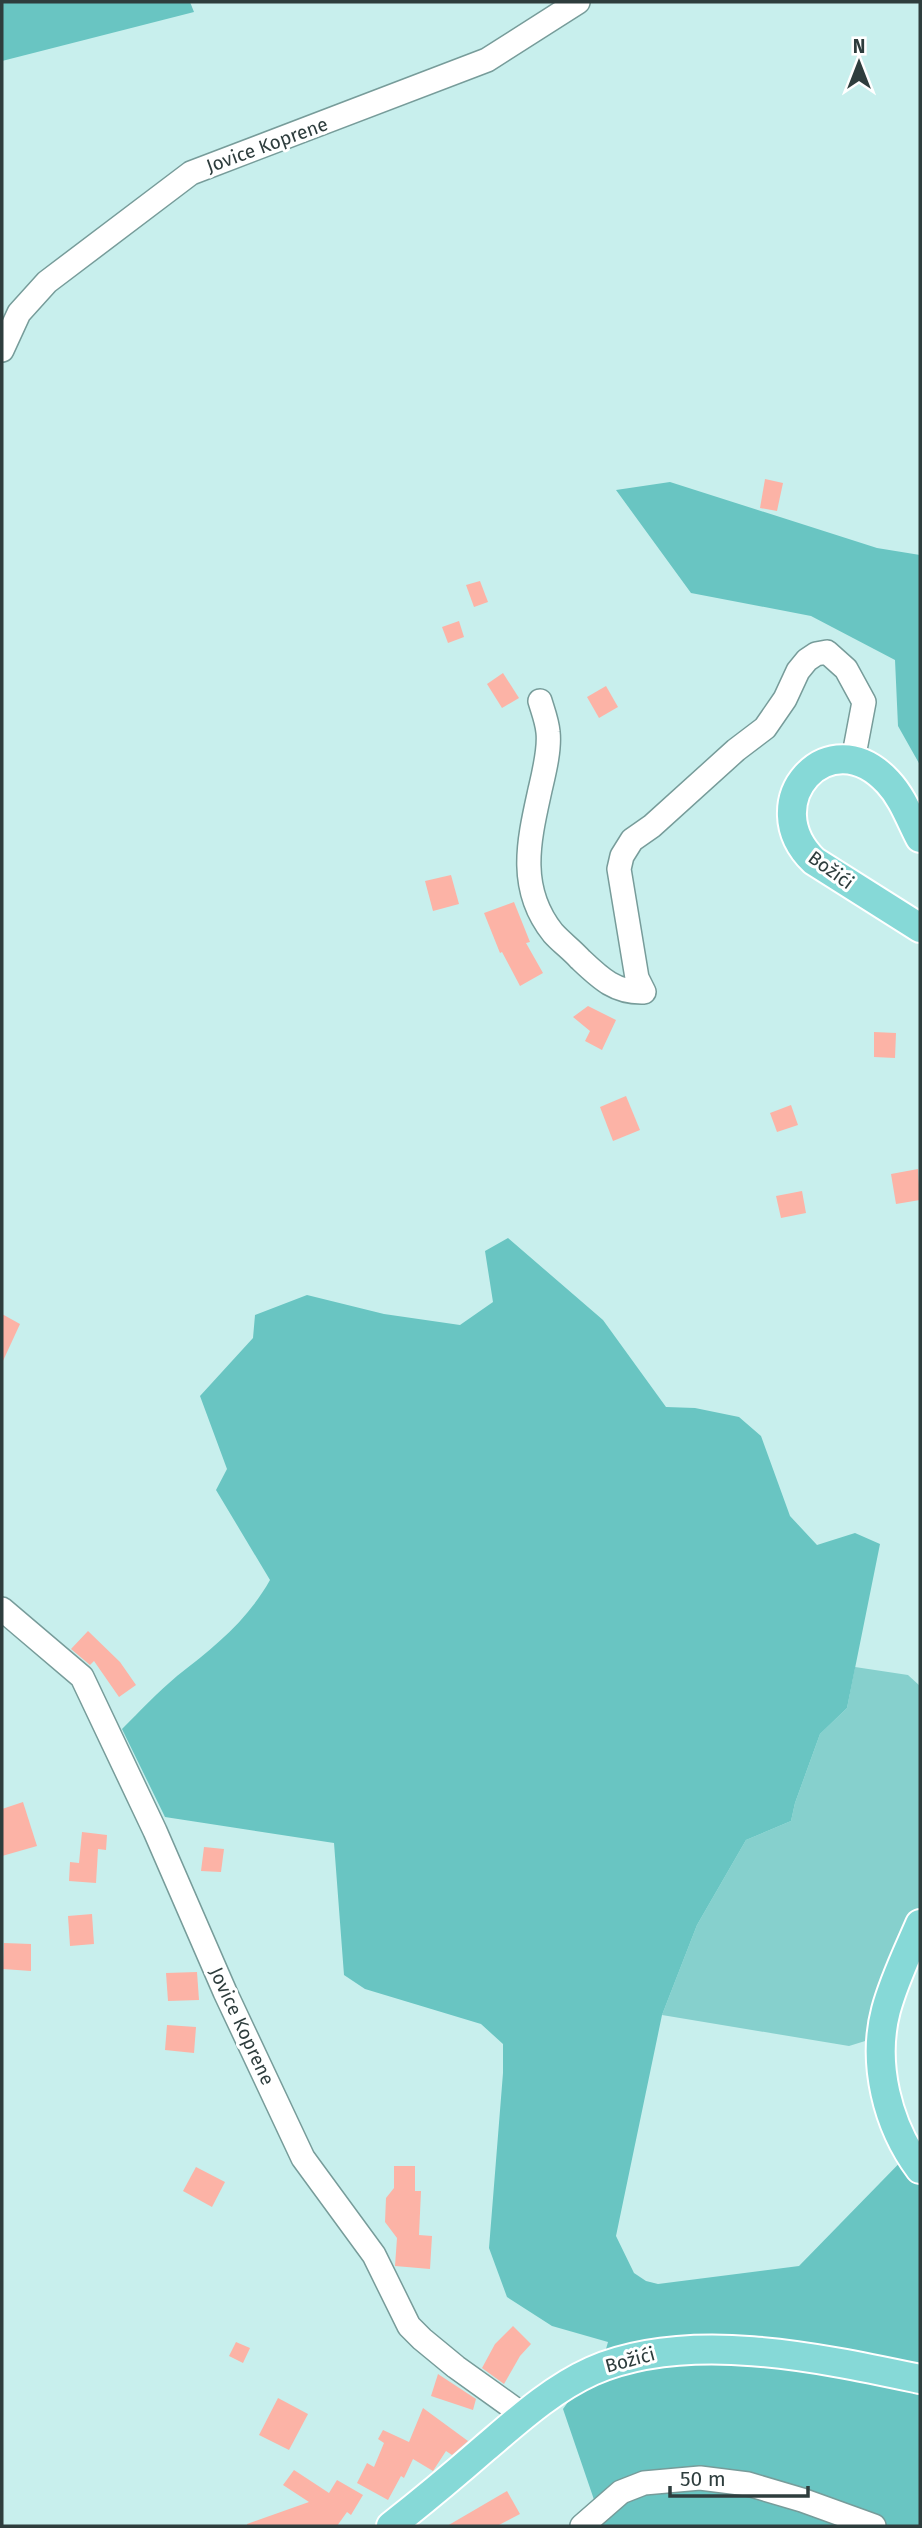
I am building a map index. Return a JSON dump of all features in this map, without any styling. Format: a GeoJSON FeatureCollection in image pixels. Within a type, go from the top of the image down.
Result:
{"type":"FeatureCollection","features":[{"type":"Feature","properties":{"kind":"main road"},"geometry":{"type":"LineString","coordinates":[[853,760],[865,764],[887,781],[903,803],[920,838]]}},
{"type":"Feature","properties":{"kind":"main road","name":"Božići"},"geometry":{"type":"LineString","coordinates":[[853,760],[821,763],[805,777],[796,793],[791,814],[795,836],[803,851],[830,874],[920,928]]}},
{"type":"Feature","properties":{"kind":"main road"},"geometry":{"type":"LineString","coordinates":[[920,1924],[886,2010],[881,2049],[883,2084],[892,2115],[905,2145],[920,2169]]}},
{"type":"Feature","properties":{"kind":"main road","name":"Božići"},"geometry":{"type":"LineString","coordinates":[[391,2526],[547,2398],[591,2371],[635,2357],[660,2351],[724,2349],[817,2360],[920,2379]]}},
{"type":"Feature","properties":{"kind":"street","name":"Jovice Koprene"},"geometry":{"type":"LineString","coordinates":[[2,350],[19,313],[47,282],[191,173],[487,61],[578,2]]}},
{"type":"Feature","properties":{"kind":"street"},"geometry":{"type":"LineString","coordinates":[[540,701],[548,734],[543,778],[529,842],[531,885],[538,906],[553,932],[606,984],[629,993],[644,992],[637,978],[619,869],[622,856],[632,840],[652,826],[765,728],[785,699],[798,671],[816,654],[827,652],[840,661],[864,702],[853,760]]}},
{"type":"Feature","properties":{"kind":"street","name":"Jovice Koprene"},"geometry":{"type":"LineString","coordinates":[[2,1609],[82,1677],[303,2158],[374,2255],[410,2326],[456,2367],[523,2415]]}},
{"type":"Feature","properties":{"kind":"street"},"geometry":{"type":"LineString","coordinates":[[582,2526],[621,2492],[644,2483],[700,2478],[748,2484],[874,2526]]}},
{"type":"Feature","properties":{"kind":"shaded area"},"geometry":{"type":"Polygon","coordinates":[[[2,2],[190,2],[194,12],[2,61],[2,2]]]}},
{"type":"Feature","properties":{"kind":"shaded area"},"geometry":{"type":"Polygon","coordinates":[[[670,482],[877,548],[920,555],[920,765],[898,726],[895,660],[811,616],[691,593],[616,490],[670,482]]]}},
{"type":"Feature","properties":{"kind":"shaded area"},"geometry":{"type":"Polygon","coordinates":[[[508,1238],[603,1320],[666,1407],[695,1408],[739,1417],[761,1436],[790,1516],[817,1545],[855,1533],[880,1544],[847,1708],[820,1734],[791,1821],[746,1840],[697,1925],[662,2015],[616,2236],[634,2273],[646,2281],[658,2284],[799,2266],[920,2142],[920,2526],[603,2526],[563,2409],[606,2349],[608,2342],[552,2326],[507,2297],[489,2248],[503,2044],[481,2024],[365,1989],[344,1975],[334,1843],[165,1817],[122,1729],[170,1682],[240,1621],[270,1580],[216,1490],[227,1469],[200,1396],[253,1338],[255,1315],[307,1295],[384,1314],[460,1325],[493,1302],[485,1251],[508,1238]]]}},
{"type":"Feature","properties":{"kind":"shaded area"},"geometry":{"type":"Polygon","coordinates":[[[855,1667],[908,1675],[920,1686],[920,1952],[891,2033],[849,2046],[662,2015],[697,1925],[746,1840],[791,1821],[820,1734],[847,1708],[855,1667]]]}},
{"type":"Feature","properties":{"kind":"building"},"geometry":{"type":"Polygon","coordinates":[[[765,479],[783,483],[777,511],[760,508],[765,479]]]}},
{"type":"Feature","properties":{"kind":"building"},"geometry":{"type":"Polygon","coordinates":[[[480,581],[488,602],[474,607],[466,585],[480,581]]]}},
{"type":"Feature","properties":{"kind":"building"},"geometry":{"type":"Polygon","coordinates":[[[459,621],[464,637],[448,643],[442,627],[459,621]]]}},
{"type":"Feature","properties":{"kind":"building"},"geometry":{"type":"Polygon","coordinates":[[[503,673],[519,698],[502,708],[487,684],[503,673]]]}},
{"type":"Feature","properties":{"kind":"building"},"geometry":{"type":"Polygon","coordinates":[[[606,686],[618,707],[599,718],[587,697],[606,686]]]}},
{"type":"Feature","properties":{"kind":"building"},"geometry":{"type":"Polygon","coordinates":[[[451,875],[459,904],[433,911],[425,881],[451,875]]]}},
{"type":"Feature","properties":{"kind":"building"},"geometry":{"type":"Polygon","coordinates":[[[514,902],[530,942],[526,943],[543,973],[520,986],[502,952],[500,953],[484,913],[514,902]]]}},
{"type":"Feature","properties":{"kind":"building"},"geometry":{"type":"Polygon","coordinates":[[[588,1006],[616,1020],[602,1050],[585,1041],[590,1031],[573,1017],[588,1006]]]}},
{"type":"Feature","properties":{"kind":"building"},"geometry":{"type":"Polygon","coordinates":[[[874,1032],[896,1033],[895,1058],[874,1057],[874,1032]]]}},
{"type":"Feature","properties":{"kind":"building"},"geometry":{"type":"Polygon","coordinates":[[[626,1096],[640,1130],[613,1141],[600,1107],[626,1096]]]}},
{"type":"Feature","properties":{"kind":"building"},"geometry":{"type":"Polygon","coordinates":[[[791,1105],[798,1125],[777,1132],[770,1113],[791,1105]]]}},
{"type":"Feature","properties":{"kind":"building"},"geometry":{"type":"Polygon","coordinates":[[[918,1169],[920,1200],[896,1204],[891,1174],[918,1169]]]}},
{"type":"Feature","properties":{"kind":"building"},"geometry":{"type":"Polygon","coordinates":[[[802,1191],[806,1213],[781,1218],[776,1196],[802,1191]]]}},
{"type":"Feature","properties":{"kind":"building"},"geometry":{"type":"Polygon","coordinates":[[[2,1314],[20,1324],[2,1363],[2,1314]]]}},
{"type":"Feature","properties":{"kind":"building"},"geometry":{"type":"Polygon","coordinates":[[[88,1631],[120,1662],[136,1685],[119,1697],[94,1661],[90,1665],[71,1649],[88,1631]]]}},
{"type":"Feature","properties":{"kind":"building"},"geometry":{"type":"Polygon","coordinates":[[[23,1802],[37,1846],[2,1856],[2,1809],[23,1802]]]}},
{"type":"Feature","properties":{"kind":"building"},"geometry":{"type":"Polygon","coordinates":[[[82,1832],[107,1835],[106,1850],[98,1849],[96,1883],[69,1881],[70,1862],[79,1863],[82,1832]]]}},
{"type":"Feature","properties":{"kind":"building"},"geometry":{"type":"Polygon","coordinates":[[[204,1847],[224,1849],[221,1872],[201,1871],[204,1847]]]}},
{"type":"Feature","properties":{"kind":"building"},"geometry":{"type":"Polygon","coordinates":[[[92,1914],[94,1944],[70,1946],[68,1916],[92,1914]]]}},
{"type":"Feature","properties":{"kind":"building"},"geometry":{"type":"Polygon","coordinates":[[[4,1943],[31,1944],[31,1971],[3,1969],[4,1943]]]}},
{"type":"Feature","properties":{"kind":"building"},"geometry":{"type":"Polygon","coordinates":[[[197,1972],[199,2000],[168,2001],[166,1973],[197,1972]]]}},
{"type":"Feature","properties":{"kind":"building"},"geometry":{"type":"Polygon","coordinates":[[[167,2025],[196,2027],[194,2053],[165,2050],[167,2025]]]}},
{"type":"Feature","properties":{"kind":"building"},"geometry":{"type":"Polygon","coordinates":[[[394,2166],[415,2166],[415,2191],[421,2191],[419,2235],[432,2236],[430,2269],[395,2266],[397,2238],[385,2222],[386,2198],[394,2188],[394,2166]]]}},
{"type":"Feature","properties":{"kind":"building"},"geometry":{"type":"Polygon","coordinates":[[[196,2167],[225,2182],[212,2207],[183,2191],[196,2167]]]}},
{"type":"Feature","properties":{"kind":"building"},"geometry":{"type":"Polygon","coordinates":[[[513,2326],[531,2344],[520,2356],[504,2384],[482,2368],[495,2344],[513,2326]]]}},
{"type":"Feature","properties":{"kind":"building"},"geometry":{"type":"Polygon","coordinates":[[[236,2342],[250,2348],[243,2363],[229,2356],[236,2342]]]}},
{"type":"Feature","properties":{"kind":"building"},"geometry":{"type":"Polygon","coordinates":[[[438,2374],[476,2399],[473,2410],[431,2396],[438,2374]]]}},
{"type":"Feature","properties":{"kind":"building"},"geometry":{"type":"Polygon","coordinates":[[[278,2398],[308,2414],[289,2450],[259,2435],[278,2398]]]}},
{"type":"Feature","properties":{"kind":"building"},"geometry":{"type":"Polygon","coordinates":[[[423,2408],[468,2441],[452,2455],[446,2451],[433,2471],[413,2459],[404,2478],[401,2476],[388,2500],[357,2483],[367,2463],[374,2467],[384,2443],[378,2439],[383,2430],[409,2442],[423,2408]]]}},
{"type":"Feature","properties":{"kind":"building"},"geometry":{"type":"Polygon","coordinates":[[[294,2470],[329,2493],[337,2480],[363,2495],[351,2515],[347,2512],[337,2526],[247,2526],[309,2502],[283,2485],[294,2470]]]}},
{"type":"Feature","properties":{"kind":"building"},"geometry":{"type":"Polygon","coordinates":[[[507,2491],[520,2514],[497,2526],[447,2526],[507,2491]]]}}]}
